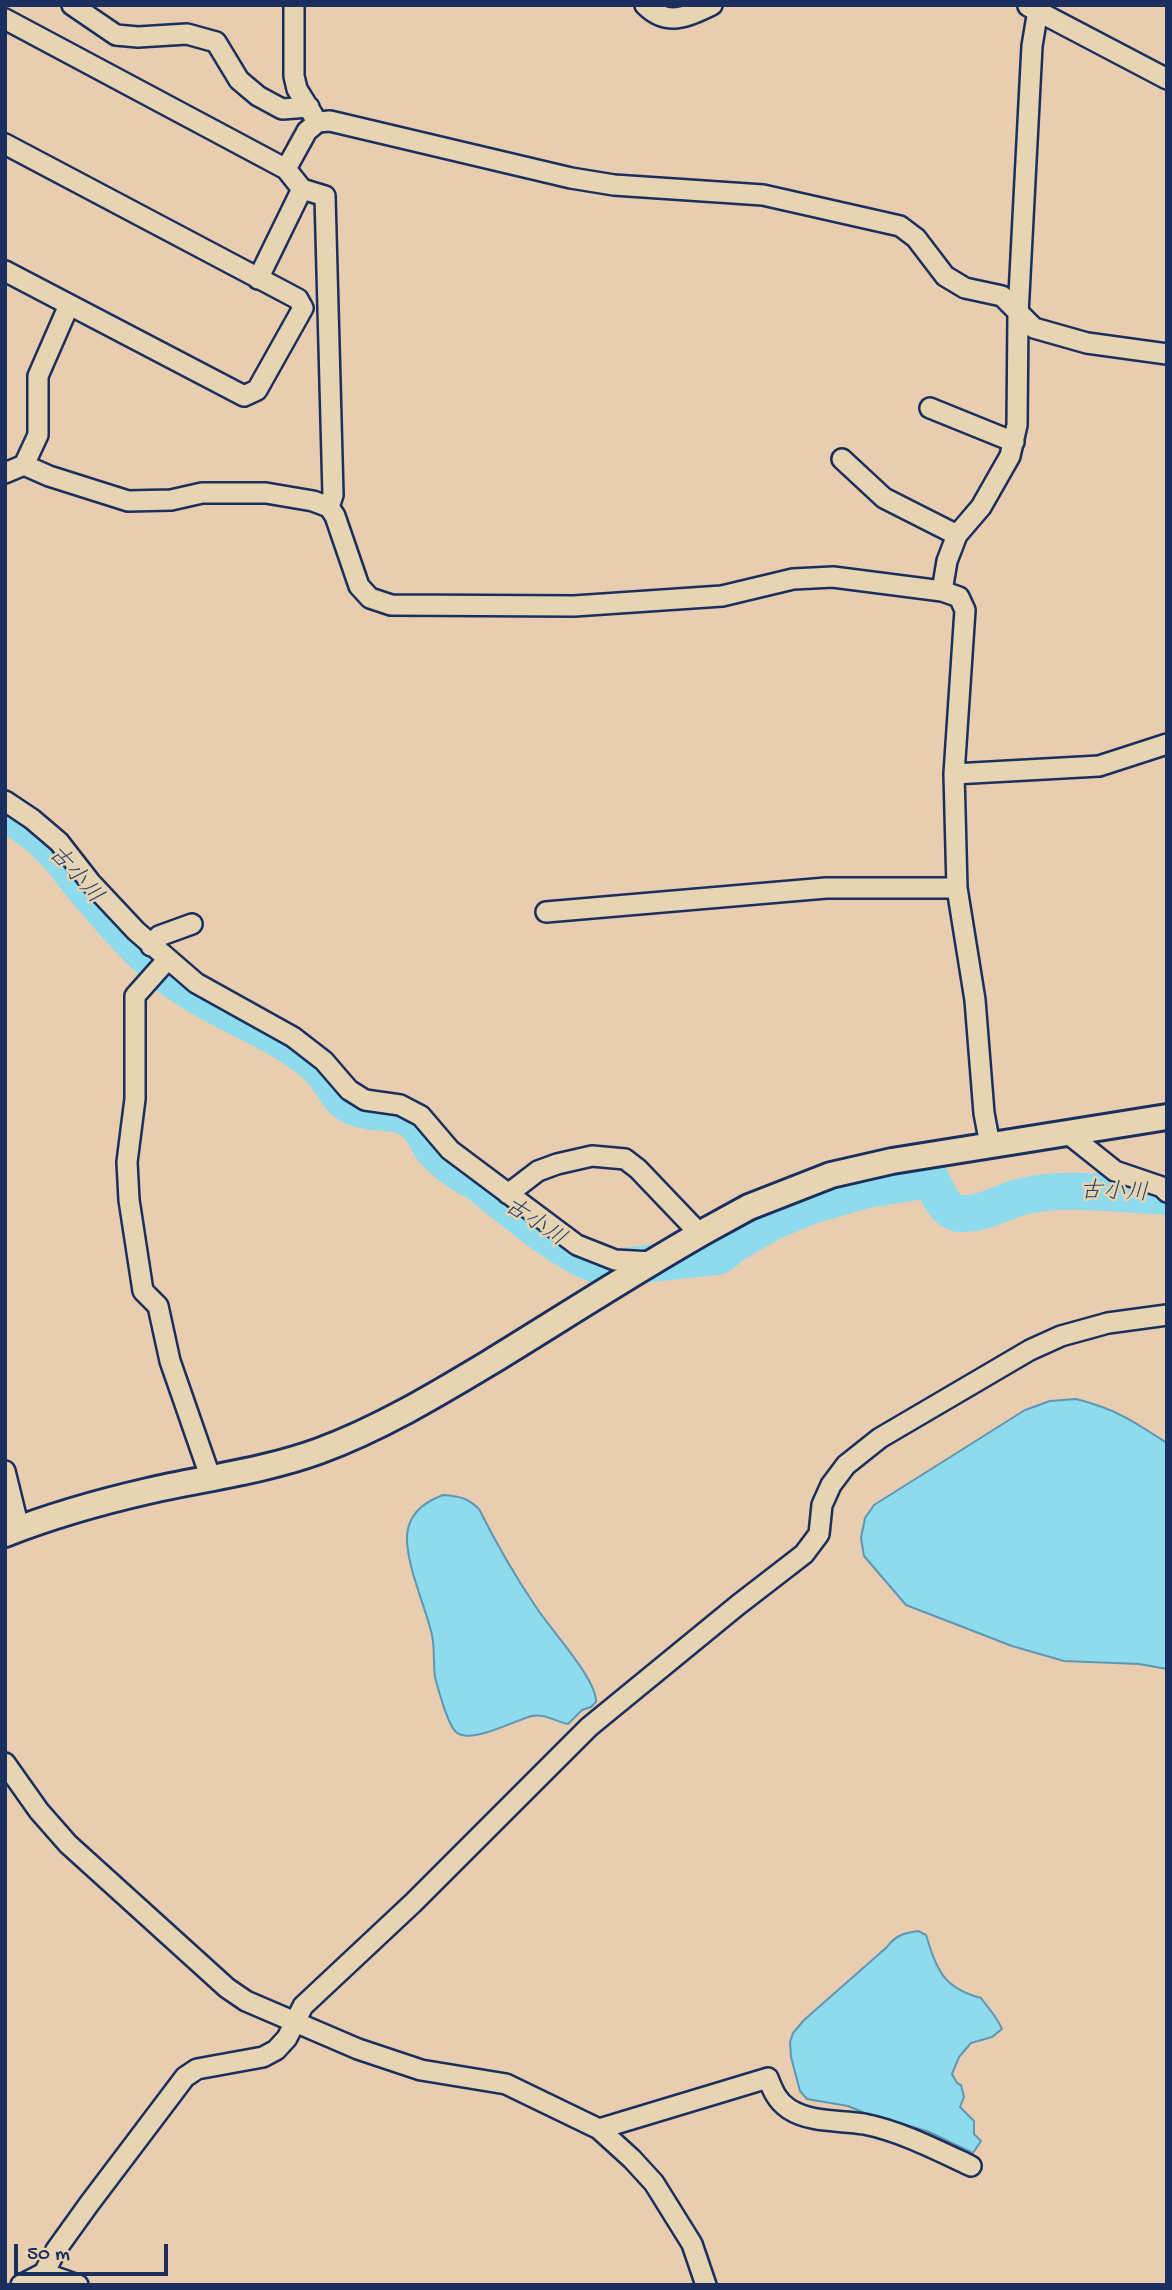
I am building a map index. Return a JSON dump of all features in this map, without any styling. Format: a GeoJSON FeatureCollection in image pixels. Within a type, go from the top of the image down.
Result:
{"type":"FeatureCollection","features":[{"type":"Feature","properties":{"kind":"street"},"geometry":{"type":"LineString","coordinates":[[7,5],[6,19],[286,169],[302,189],[325,196],[333,495],[329,507]]}},
{"type":"Feature","properties":{"kind":"street"},"geometry":{"type":"LineString","coordinates":[[72,5],[117,35],[138,37],[187,34],[216,42],[239,80],[258,96],[282,109],[571,178],[614,185],[763,195],[900,226],[916,238],[945,276],[965,288],[1002,296],[1034,328],[1087,343],[1167,354]]}},
{"type":"Feature","properties":{"kind":"street"},"geometry":{"type":"LineString","coordinates":[[293,5],[293,76],[297,89],[313,115]]}},
{"type":"Feature","properties":{"kind":"street"},"geometry":{"type":"LineString","coordinates":[[645,5],[656,15],[671,19],[690,15],[712,5]]}},
{"type":"Feature","properties":{"kind":"street"},"geometry":{"type":"LineString","coordinates":[[942,591],[947,561],[957,535],[981,507],[1010,456],[1017,425],[1018,314],[1033,8],[1167,79]]}},
{"type":"Feature","properties":{"kind":"street"},"geometry":{"type":"LineString","coordinates":[[286,169],[313,115]]}},
{"type":"Feature","properties":{"kind":"street"},"geometry":{"type":"LineString","coordinates":[[5,144],[298,299],[303,308],[257,390],[244,396],[5,271]]}},
{"type":"Feature","properties":{"kind":"street"},"geometry":{"type":"LineString","coordinates":[[258,279],[302,189]]}},
{"type":"Feature","properties":{"kind":"street"},"geometry":{"type":"LineString","coordinates":[[5,473],[24,465],[38,435],[37,376],[69,305]]}},
{"type":"Feature","properties":{"kind":"street"},"geometry":{"type":"LineString","coordinates":[[930,408],[1014,442]]}},
{"type":"Feature","properties":{"kind":"street"},"geometry":{"type":"LineString","coordinates":[[842,459],[884,498],[957,535]]}},
{"type":"Feature","properties":{"kind":"street"},"geometry":{"type":"LineString","coordinates":[[24,465],[49,476],[128,501],[171,500],[202,493],[266,493],[313,500],[329,507],[335,516],[359,586],[370,598],[391,605],[574,606],[722,596],[793,579],[833,577],[942,591],[959,597],[965,610],[954,774],[957,888],[975,1000],[984,1114],[990,1145]]}},
{"type":"Feature","properties":{"kind":"street"},"geometry":{"type":"LineString","coordinates":[[954,774],[1099,766],[1167,744]]}},
{"type":"Feature","properties":{"kind":"street"},"geometry":{"type":"LineString","coordinates":[[5,801],[60,842],[91,883],[151,946],[196,983],[293,1037],[324,1060],[349,1090],[365,1100],[400,1105],[421,1116],[450,1150],[577,1245],[615,1259],[652,1262]]}},
{"type":"Feature","properties":{"kind":"street"},"geometry":{"type":"LineString","coordinates":[[546,912],[826,888],[957,888]]}},
{"type":"Feature","properties":{"kind":"street"},"geometry":{"type":"LineString","coordinates":[[151,946],[159,936],[192,924]]}},
{"type":"Feature","properties":{"kind":"street"},"geometry":{"type":"LineString","coordinates":[[167,960],[135,996],[135,1100],[127,1162],[129,1200],[143,1291],[158,1306],[170,1360],[211,1479]]}},
{"type":"Feature","properties":{"kind":"street"},"geometry":{"type":"LineString","coordinates":[[5,1471],[12,1531],[147,1491],[261,1468],[317,1452],[399,1416],[700,1234],[785,1191],[831,1175],[892,1161],[1167,1117]]}},
{"type":"Feature","properties":{"kind":"street"},"geometry":{"type":"LineString","coordinates":[[1066,1132],[1115,1171],[1162,1187],[1167,1192]]}},
{"type":"Feature","properties":{"kind":"street"},"geometry":{"type":"LineString","coordinates":[[508,1194],[538,1171],[557,1164],[592,1156],[625,1159],[638,1169],[700,1234]]}},
{"type":"Feature","properties":{"kind":"street"},"geometry":{"type":"LineString","coordinates":[[21,2285],[44,2273],[56,2250],[89,2204],[185,2077],[197,2069],[263,2057],[276,2050],[287,2038],[303,2006],[413,1903],[589,1727],[804,1554],[819,1534],[822,1505],[831,1485],[846,1465],[880,1438],[1030,1350],[1061,1336],[1108,1323],[1167,1315]]}},
{"type":"Feature","properties":{"kind":"street"},"geometry":{"type":"LineString","coordinates":[[5,1763],[39,1811],[68,1844],[226,1988],[246,2001],[358,2049],[421,2070],[506,2084],[599,2129],[654,2183],[692,2244],[706,2285]]}},
{"type":"Feature","properties":{"kind":"street"},"geometry":{"type":"LineString","coordinates":[[599,2129],[768,2078],[776,2097],[801,2115],[864,2124],[888,2131],[971,2166]]}},
{"type":"Feature","properties":{"kind":"street"},"geometry":{"type":"LineString","coordinates":[[44,2273],[78,2285]]}},
{"type":"Feature","properties":{"kind":"water"},"geometry":{"type":"Polygon","coordinates":[[[1076,1399],[1124,1416],[1167,1443],[1167,1669],[1139,1664],[1064,1661],[1012,1646],[906,1605],[864,1556],[861,1538],[865,1518],[874,1505],[1025,1410],[1050,1401],[1076,1399]]]}},
{"type":"Feature","properties":{"kind":"water"},"geometry":{"type":"Polygon","coordinates":[[[443,1495],[463,1498],[479,1509],[528,1595],[589,1681],[596,1702],[582,1710],[568,1724],[537,1715],[472,1736],[463,1735],[453,1728],[435,1677],[432,1635],[413,1572],[407,1536],[410,1521],[418,1510],[443,1495]]]}},
{"type":"Feature","properties":{"kind":"water"},"geometry":{"type":"Polygon","coordinates":[[[918,1931],[926,1935],[943,1976],[958,1989],[981,1998],[1002,2029],[992,2037],[971,2043],[959,2057],[952,2074],[961,2085],[964,2097],[960,2107],[974,2121],[974,2134],[981,2141],[973,2153],[927,2131],[848,2106],[807,2099],[800,2091],[791,2057],[790,2042],[793,2033],[804,2020],[897,1937],[918,1931]]]}},
{"type":"Feature","properties":{"kind":"waterway","name":"古小川"},"geometry":{"type":"LineString","coordinates":[[5,812],[46,843],[125,935],[169,976],[187,989],[302,1054],[323,1072],[346,1103],[367,1111],[399,1115],[413,1121],[422,1130],[435,1152],[452,1167],[477,1182],[561,1246],[596,1265],[610,1268],[719,1256],[737,1242],[774,1221],[813,1205],[865,1190],[931,1179],[948,1208],[965,1214],[1037,1193],[1093,1192],[1167,1196]]}}]}
